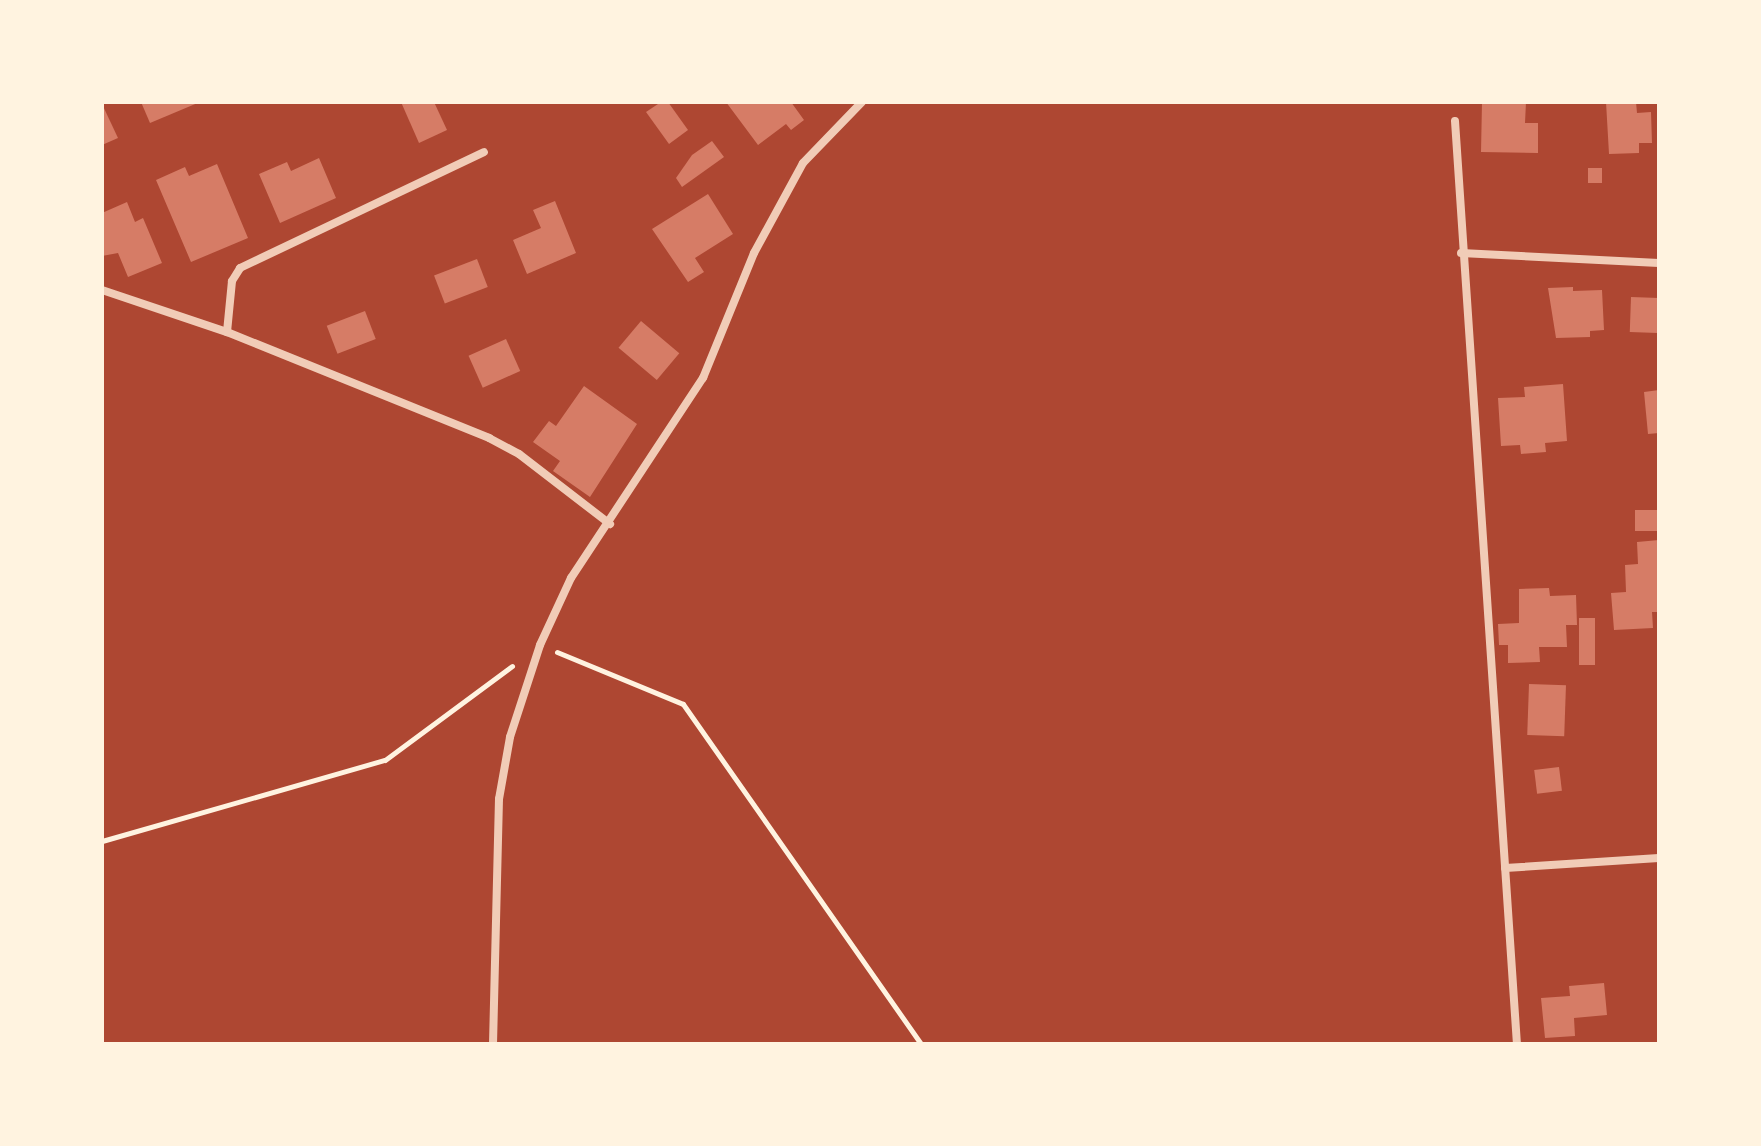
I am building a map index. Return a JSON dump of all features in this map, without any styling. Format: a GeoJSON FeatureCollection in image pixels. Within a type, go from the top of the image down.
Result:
{"type":"FeatureCollection","features":[{"type":"Feature","properties":{"kind":"street"},"geometry":{"type":"LineString","coordinates":[[493,1044],[499,799],[510,737],[540,645],[571,578],[610,524],[703,378],[754,253],[803,163],[862,102]]}},
{"type":"Feature","properties":{"kind":"street"},"geometry":{"type":"LineString","coordinates":[[1455,121],[1461,253],[1517,1044]]}},
{"type":"Feature","properties":{"kind":"street"},"geometry":{"type":"LineString","coordinates":[[227,332],[232,281],[240,268],[484,152]]}},
{"type":"Feature","properties":{"kind":"street"},"geometry":{"type":"LineString","coordinates":[[1461,253],[1659,263]]}},
{"type":"Feature","properties":{"kind":"street"},"geometry":{"type":"LineString","coordinates":[[102,290],[227,332],[499,443],[610,524]]}},
{"type":"Feature","properties":{"kind":"street"},"geometry":{"type":"LineString","coordinates":[[1505,868],[1659,858]]}},
{"type":"Feature","properties":{"kind":"path"},"geometry":{"type":"LineString","coordinates":[[102,841],[385,760],[540,645],[683,704],[921,1044]]}},
{"type":"Feature","properties":{"kind":"shaded area"},"geometry":{"type":"Polygon","coordinates":[[[102,102],[1659,102],[1659,1044],[102,1044],[102,102]]]}},
{"type":"Feature","properties":{"kind":"building"},"geometry":{"type":"Polygon","coordinates":[[[141,102],[200,102],[150,123],[141,102]]]}},
{"type":"Feature","properties":{"kind":"building"},"geometry":{"type":"Polygon","coordinates":[[[401,102],[434,102],[447,130],[419,143],[401,102]]]}},
{"type":"Feature","properties":{"kind":"building"},"geometry":{"type":"Polygon","coordinates":[[[661,102],[668,102],[688,130],[669,144],[646,112],[661,102]]]}},
{"type":"Feature","properties":{"kind":"building"},"geometry":{"type":"Polygon","coordinates":[[[726,102],[791,102],[804,120],[791,130],[786,124],[758,145],[726,102]]]}},
{"type":"Feature","properties":{"kind":"building"},"geometry":{"type":"Polygon","coordinates":[[[1482,102],[1526,102],[1525,123],[1538,123],[1538,153],[1481,152],[1482,102]]]}},
{"type":"Feature","properties":{"kind":"building"},"geometry":{"type":"Polygon","coordinates":[[[1606,102],[1636,102],[1637,113],[1651,112],[1652,143],[1639,143],[1639,153],[1609,154],[1606,102]]]}},
{"type":"Feature","properties":{"kind":"building"},"geometry":{"type":"Polygon","coordinates":[[[102,104],[118,138],[102,145],[102,104]]]}},
{"type":"Feature","properties":{"kind":"building"},"geometry":{"type":"Polygon","coordinates":[[[712,141],[724,157],[682,187],[676,178],[692,155],[712,141]]]}},
{"type":"Feature","properties":{"kind":"building"},"geometry":{"type":"Polygon","coordinates":[[[319,158],[336,198],[280,223],[259,174],[287,162],[291,171],[319,158]]]}},
{"type":"Feature","properties":{"kind":"building"},"geometry":{"type":"Polygon","coordinates":[[[217,164],[248,238],[191,262],[156,180],[185,167],[189,176],[217,164]]]}},
{"type":"Feature","properties":{"kind":"building"},"geometry":{"type":"Polygon","coordinates":[[[1588,168],[1602,168],[1602,183],[1588,183],[1588,168]]]}},
{"type":"Feature","properties":{"kind":"building"},"geometry":{"type":"Polygon","coordinates":[[[708,194],[733,234],[695,258],[704,272],[688,282],[652,229],[708,194]]]}},
{"type":"Feature","properties":{"kind":"building"},"geometry":{"type":"Polygon","coordinates":[[[555,201],[576,253],[527,274],[513,240],[541,228],[533,210],[555,201]]]}},
{"type":"Feature","properties":{"kind":"building"},"geometry":{"type":"Polygon","coordinates":[[[127,202],[135,222],[143,218],[162,263],[128,277],[118,253],[102,256],[102,213],[127,202]]]}},
{"type":"Feature","properties":{"kind":"building"},"geometry":{"type":"Polygon","coordinates":[[[477,259],[488,287],[445,303],[434,275],[477,259]]]}},
{"type":"Feature","properties":{"kind":"building"},"geometry":{"type":"Polygon","coordinates":[[[1573,287],[1573,291],[1602,290],[1604,330],[1590,331],[1590,337],[1556,338],[1548,288],[1573,287]]]}},
{"type":"Feature","properties":{"kind":"building"},"geometry":{"type":"Polygon","coordinates":[[[1631,297],[1659,298],[1658,333],[1630,332],[1631,297]]]}},
{"type":"Feature","properties":{"kind":"building"},"geometry":{"type":"Polygon","coordinates":[[[365,311],[376,339],[337,354],[327,326],[365,311]]]}},
{"type":"Feature","properties":{"kind":"building"},"geometry":{"type":"Polygon","coordinates":[[[641,321],[679,353],[657,380],[619,348],[641,321]]]}},
{"type":"Feature","properties":{"kind":"building"},"geometry":{"type":"Polygon","coordinates":[[[506,339],[520,371],[483,388],[469,356],[506,339]]]}},
{"type":"Feature","properties":{"kind":"building"},"geometry":{"type":"Polygon","coordinates":[[[1563,384],[1567,441],[1545,443],[1546,452],[1521,454],[1520,445],[1501,446],[1498,398],[1525,397],[1524,387],[1563,384]]]}},
{"type":"Feature","properties":{"kind":"building"},"geometry":{"type":"Polygon","coordinates":[[[584,386],[637,424],[590,497],[553,471],[560,461],[533,442],[549,421],[556,426],[584,386]]]}},
{"type":"Feature","properties":{"kind":"building"},"geometry":{"type":"Polygon","coordinates":[[[1659,390],[1659,433],[1648,434],[1644,392],[1659,390]]]}},
{"type":"Feature","properties":{"kind":"building"},"geometry":{"type":"Polygon","coordinates":[[[1635,510],[1659,510],[1659,531],[1635,531],[1635,510]]]}},
{"type":"Feature","properties":{"kind":"building"},"geometry":{"type":"Polygon","coordinates":[[[1659,540],[1659,612],[1652,612],[1653,628],[1614,630],[1611,593],[1626,592],[1625,565],[1638,564],[1637,542],[1659,540]]]}},
{"type":"Feature","properties":{"kind":"building"},"geometry":{"type":"Polygon","coordinates":[[[1549,588],[1550,596],[1576,595],[1577,625],[1566,625],[1567,647],[1539,647],[1540,662],[1508,663],[1508,645],[1499,645],[1498,624],[1519,623],[1519,589],[1549,588]]]}},
{"type":"Feature","properties":{"kind":"building"},"geometry":{"type":"Polygon","coordinates":[[[1579,618],[1595,618],[1595,665],[1579,665],[1579,618]]]}},
{"type":"Feature","properties":{"kind":"building"},"geometry":{"type":"Polygon","coordinates":[[[1529,684],[1566,685],[1564,736],[1527,735],[1529,684]]]}},
{"type":"Feature","properties":{"kind":"building"},"geometry":{"type":"Polygon","coordinates":[[[1559,767],[1562,791],[1537,794],[1534,770],[1559,767]]]}},
{"type":"Feature","properties":{"kind":"building"},"geometry":{"type":"Polygon","coordinates":[[[1604,983],[1607,1015],[1574,1018],[1575,1036],[1545,1038],[1541,998],[1570,996],[1569,986],[1604,983]]]}}]}
